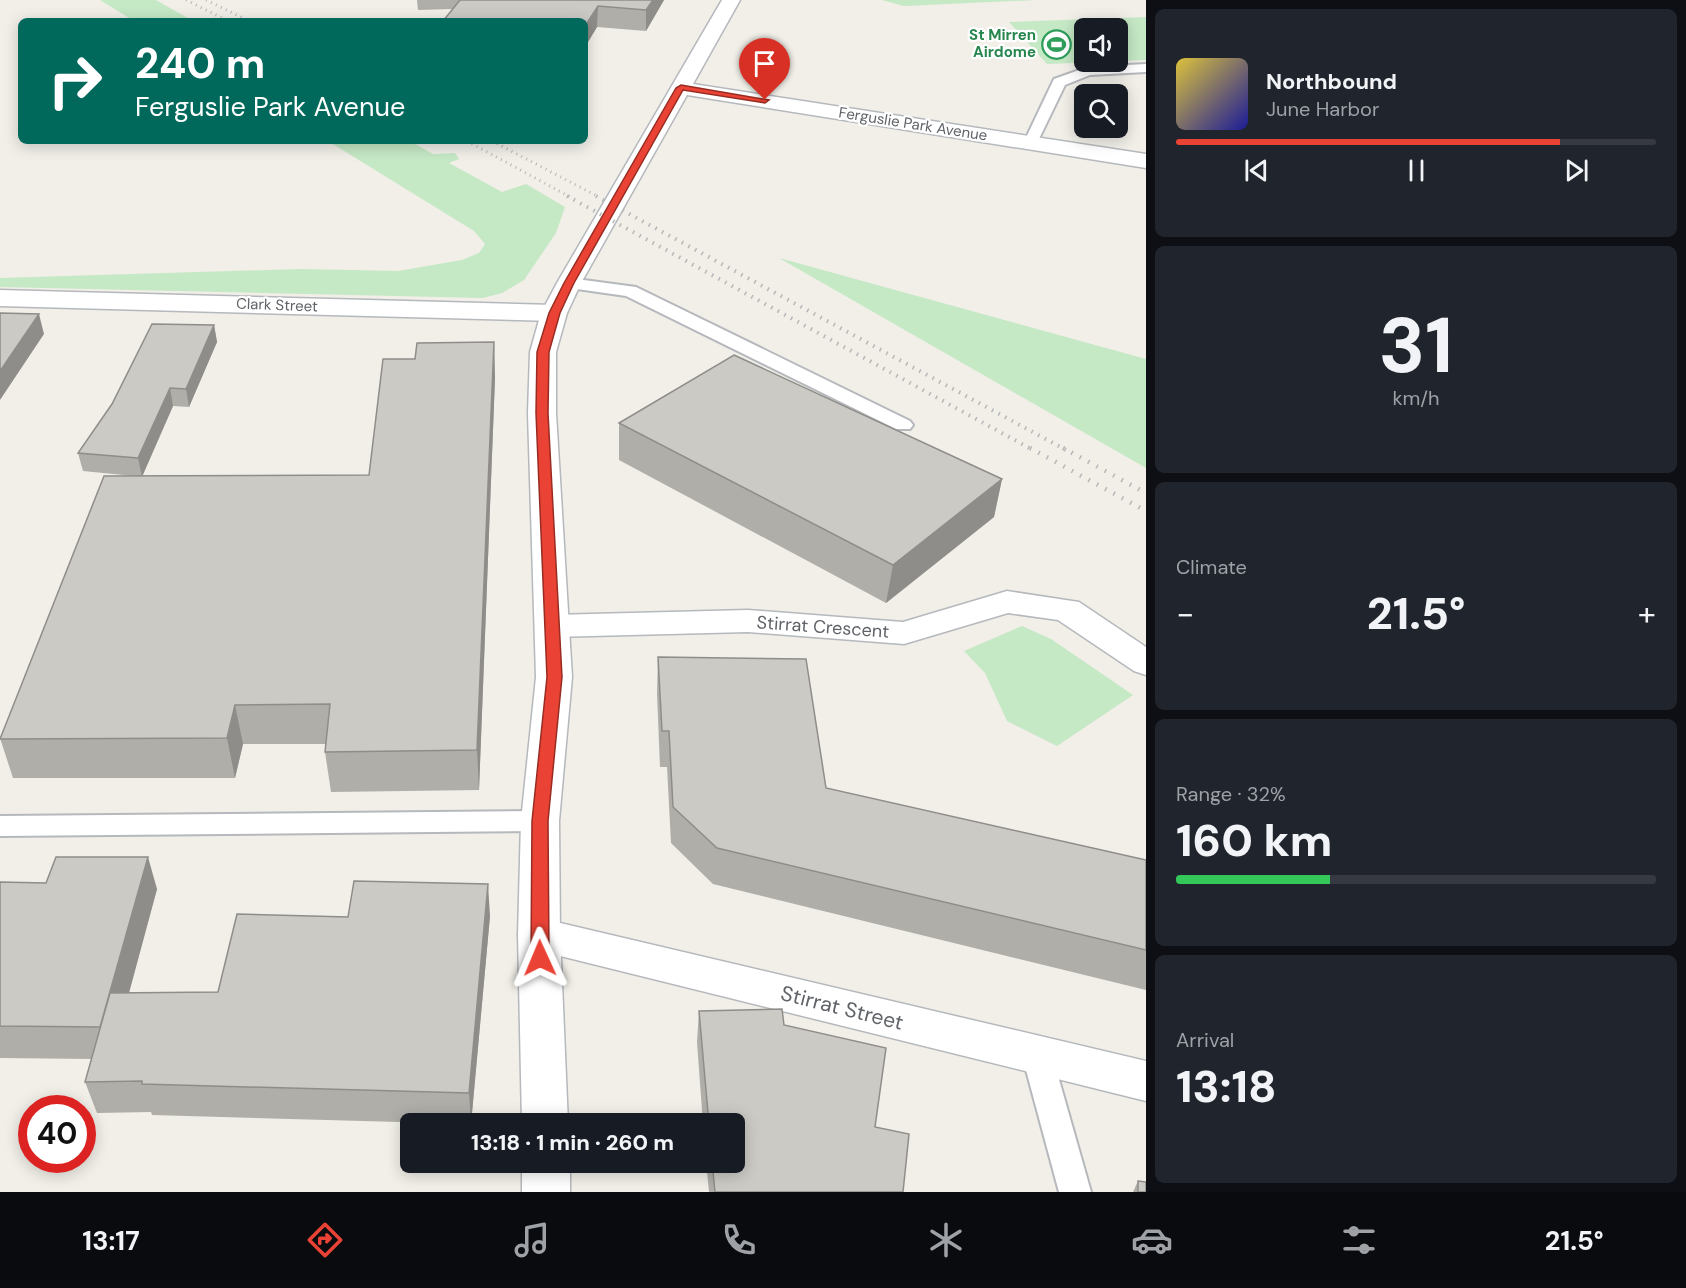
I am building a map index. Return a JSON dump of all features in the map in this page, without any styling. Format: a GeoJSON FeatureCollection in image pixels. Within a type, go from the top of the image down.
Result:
{"type":"FeatureCollection","features":[{"type":"Feature","properties":{"kind":"street"},"geometry":{"type":"LineString","coordinates":[[544,1113],[539,935],[540,821],[554,677],[542,413],[543,352],[562,298],[731,0]]}},
{"type":"Feature","properties":{"kind":"street","name":"Ferguslie Park Avenue"},"geometry":{"type":"LineString","coordinates":[[681,88],[1146,161]]}},
{"type":"Feature","properties":{"kind":"street","name":"Clark Street"},"geometry":{"type":"LineString","coordinates":[[0,298],[562,298]]}},
{"type":"Feature","properties":{"kind":"street","name":"Stirrat Crescent"},"geometry":{"type":"LineString","coordinates":[[552,626],[748,621],[904,633],[1007,602],[1067,610],[1146,663]]}},
{"type":"Feature","properties":{"kind":"street","name":"Stirrat Street"},"geometry":{"type":"LineString","coordinates":[[539,935],[1146,1081]]}},
{"type":"Feature","properties":{"kind":"street"},"geometry":{"type":"LineString","coordinates":[[546,1173],[546,1192]]}},
{"type":"Feature","properties":{"kind":"lane"},"geometry":{"type":"LineString","coordinates":[[1031,142],[1059,82],[1088,71],[1146,68]]}},
{"type":"Feature","properties":{"kind":"lane"},"geometry":{"type":"LineString","coordinates":[[562,298],[630,291],[903,425]]}},
{"type":"Feature","properties":{"kind":"lane"},"geometry":{"type":"LineString","coordinates":[[0,826],[540,821]]}},
{"type":"Feature","properties":{"kind":"lane"},"geometry":{"type":"LineString","coordinates":[[1037,1055],[1075,1192]]}},
{"type":"Feature","properties":{"kind":"green space"},"geometry":{"type":"Polygon","coordinates":[[[100,0],[156,0],[188,18],[129,18],[100,0]]]}},
{"type":"Feature","properties":{"kind":"green space"},"geometry":{"type":"Polygon","coordinates":[[[882,0],[1037,0],[904,6],[882,0]]]}},
{"type":"Feature","properties":{"kind":"green space","name":"St Mirren Airdome"},"geometry":{"type":"Polygon","coordinates":[[[1146,17],[1146,60],[1128,61],[1128,18],[1119,18],[1146,17]]]}},
{"type":"Feature","properties":{"kind":"green space","name":"St Mirren Airdome"},"geometry":{"type":"Polygon","coordinates":[[[1074,20],[1074,63],[1047,64],[1009,22],[1074,20]]]}},
{"type":"Feature","properties":{"kind":"green space"},"geometry":{"type":"Polygon","coordinates":[[[333,144],[415,144],[433,154],[455,153],[459,159],[449,163],[502,192],[526,184],[565,207],[556,233],[524,280],[502,293],[483,298],[0,287],[0,278],[301,269],[398,271],[462,260],[479,253],[485,244],[474,231],[333,144]]]}},
{"type":"Feature","properties":{"kind":"green space"},"geometry":{"type":"Polygon","coordinates":[[[779,258],[1146,359],[1146,468],[779,258]]]}},
{"type":"Feature","properties":{"kind":"green space"},"geometry":{"type":"Polygon","coordinates":[[[1022,626],[1051,639],[1133,695],[1057,746],[1007,721],[985,673],[964,651],[1022,626]]]}},
{"type":"Feature","properties":{"kind":"building"},"geometry":{"type":"Polygon","coordinates":[[[460,0],[653,0],[646,10],[598,6],[588,21],[588,18],[445,18],[460,0]]]}},
{"type":"Feature","properties":{"kind":"building"},"geometry":{"type":"Polygon","coordinates":[[[0,313],[39,314],[0,371],[0,313]]]}},
{"type":"Feature","properties":{"kind":"building"},"geometry":{"type":"Polygon","coordinates":[[[152,324],[214,325],[186,389],[170,388],[138,458],[78,453],[112,404],[152,324]]]}},
{"type":"Feature","properties":{"kind":"building"},"geometry":{"type":"Polygon","coordinates":[[[494,342],[477,750],[325,752],[330,704],[235,705],[227,738],[0,739],[104,476],[369,475],[383,359],[415,359],[417,343],[494,342]]]}},
{"type":"Feature","properties":{"kind":"building"},"geometry":{"type":"Polygon","coordinates":[[[734,355],[1002,479],[893,565],[619,423],[734,355]]]}},
{"type":"Feature","properties":{"kind":"building"},"geometry":{"type":"Polygon","coordinates":[[[658,657],[806,659],[826,788],[1146,860],[1146,950],[717,848],[673,807],[669,731],[662,731],[658,657]]]}},
{"type":"Feature","properties":{"kind":"building"},"geometry":{"type":"Polygon","coordinates":[[[56,857],[148,857],[100,1027],[0,1026],[0,882],[46,883],[56,857]]]}},
{"type":"Feature","properties":{"kind":"building"},"geometry":{"type":"Polygon","coordinates":[[[354,881],[488,884],[469,1093],[142,1084],[142,1081],[85,1082],[110,993],[218,992],[237,914],[348,917],[354,881]]]}},
{"type":"Feature","properties":{"kind":"building"},"geometry":{"type":"Polygon","coordinates":[[[782,1009],[784,1025],[886,1048],[875,1127],[909,1134],[903,1192],[715,1192],[713,1173],[745,1173],[745,1113],[708,1113],[699,1011],[782,1009]]]}},
{"type":"Feature","properties":{"kind":"building"},"geometry":{"type":"Polygon","coordinates":[[[1138,1181],[1146,1182],[1146,1192],[1138,1192],[1138,1181]]]}},
{"type":"Feature","properties":{"kind":"railway"},"geometry":{"type":"LineString","coordinates":[[186,0],[222,18]]}},
{"type":"Feature","properties":{"kind":"railway"},"geometry":{"type":"LineString","coordinates":[[206,0],[243,18]]}},
{"type":"Feature","properties":{"kind":"railway"},"geometry":{"type":"LineString","coordinates":[[473,144],[570,197]]}},
{"type":"Feature","properties":{"kind":"railway"},"geometry":{"type":"LineString","coordinates":[[498,144],[599,197]]}},
{"type":"Feature","properties":{"kind":"railway"},"geometry":{"type":"LineString","coordinates":[[567,196],[1033,450]]}},
{"type":"Feature","properties":{"kind":"railway"},"geometry":{"type":"LineString","coordinates":[[596,196],[1066,450]]}},
{"type":"Feature","properties":{"kind":"railway"},"geometry":{"type":"LineString","coordinates":[[1030,448],[1146,511]]}},
{"type":"Feature","properties":{"kind":"railway"},"geometry":{"type":"LineString","coordinates":[[1063,448],[1146,493]]}},
{"type":"Feature","properties":{"kind":"place","name":"St Mirren Airdome"},"geometry":{"type":"Point","coordinates":[1057,44]}},
{"type":"Feature","properties":{"kind":"route"},"geometry":{"type":"LineString","coordinates":[[540,958],[540,821],[554,677],[542,413],[543,352],[555,313],[569,283],[681,88],[765,100]]}}]}
